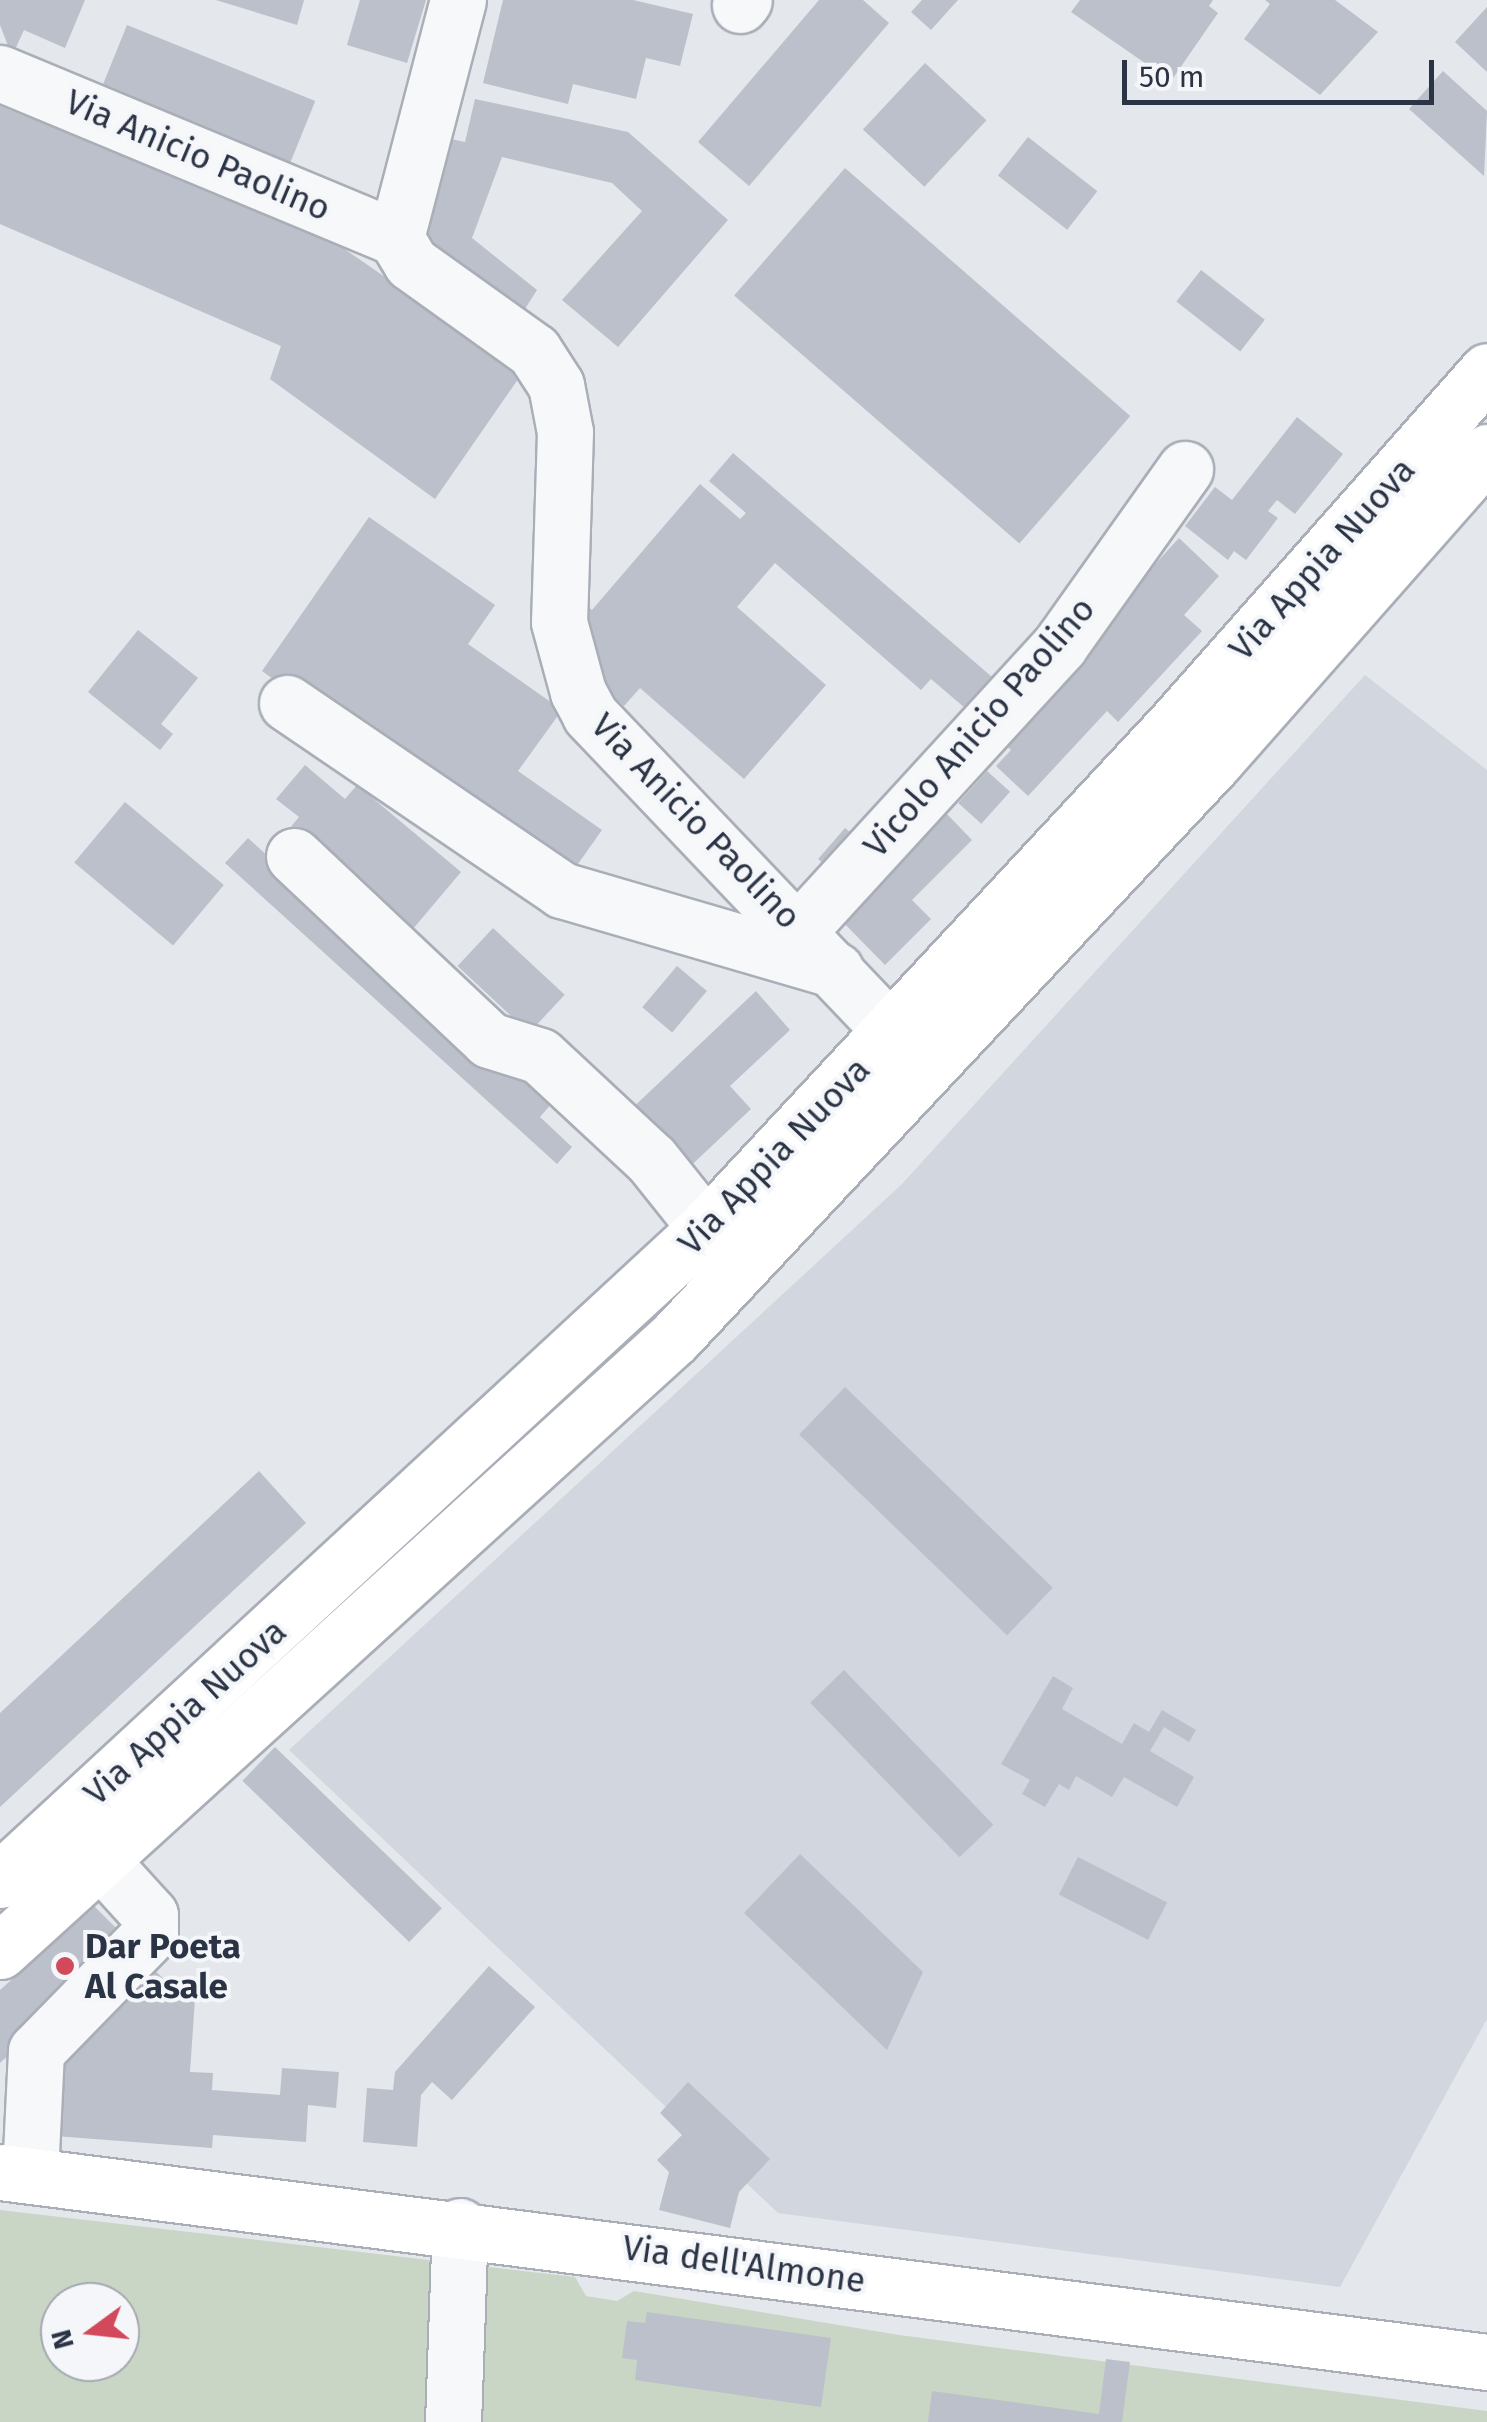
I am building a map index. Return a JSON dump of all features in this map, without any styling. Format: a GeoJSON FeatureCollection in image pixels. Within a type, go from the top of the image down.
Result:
{"type":"FeatureCollection","features":[{"type":"Feature","properties":{"kind":"main road","name":"Via Appia Nuova"},"geometry":{"type":"LineString","coordinates":[[0,1880],[706,1228],[893,1033],[1487,371]]}},
{"type":"Feature","properties":{"kind":"main road","name":"Via Appia Nuova"},"geometry":{"type":"LineString","coordinates":[[0,1951],[675,1337],[1215,761],[1487,452]]}},
{"type":"Feature","properties":{"kind":"main road","name":"Via dell'Almone"},"geometry":{"type":"LineString","coordinates":[[15,2173],[460,2226],[1487,2362]]}},
{"type":"Feature","properties":{"kind":"street"},"geometry":{"type":"LineString","coordinates":[[396,238],[458,0]]}},
{"type":"Feature","properties":{"kind":"street","name":"Via Anicio Paolino"},"geometry":{"type":"LineString","coordinates":[[0,73],[396,238],[412,263],[534,350],[556,385],[566,432],[560,622],[565,660],[590,715],[800,930],[893,1033]]}},
{"type":"Feature","properties":{"kind":"street","name":"Vicolo Anicio Paolino"},"geometry":{"type":"LineString","coordinates":[[800,930],[1060,644],[1185,469]]}},
{"type":"Feature","properties":{"kind":"street"},"geometry":{"type":"LineString","coordinates":[[288,703],[562,890],[836,970]]}},
{"type":"Feature","properties":{"kind":"street"},"geometry":{"type":"LineString","coordinates":[[294,856],[489,1040],[540,1056],[651,1160],[706,1228]]}},
{"type":"Feature","properties":{"kind":"street"},"geometry":{"type":"LineString","coordinates":[[15,2173],[36,2051],[150,1934],[150,1915],[101,1861]]}},
{"type":"Feature","properties":{"kind":"street"},"geometry":{"type":"LineString","coordinates":[[454,2422],[460,2226]]}},
{"type":"Feature","properties":{"kind":"shaded area"},"geometry":{"type":"Polygon","coordinates":[[[1365,675],[1487,770],[1487,2019],[1340,2287],[778,2213],[289,1750],[902,1184],[1365,675]]]}},
{"type":"Feature","properties":{"kind":"green space"},"geometry":{"type":"Polygon","coordinates":[[[0,2210],[575,2277],[586,2296],[617,2301],[634,2291],[899,2335],[1487,2411],[1487,2422],[0,2422],[0,2210]]]}},
{"type":"Feature","properties":{"kind":"building"},"geometry":{"type":"Polygon","coordinates":[[[0,0],[85,0],[65,48],[24,30],[12,56],[0,25],[0,0]]]}},
{"type":"Feature","properties":{"kind":"building"},"geometry":{"type":"Polygon","coordinates":[[[216,0],[304,0],[297,25],[216,0]]]}},
{"type":"Feature","properties":{"kind":"building"},"geometry":{"type":"Polygon","coordinates":[[[360,0],[426,0],[407,63],[347,45],[360,0]]]}},
{"type":"Feature","properties":{"kind":"building"},"geometry":{"type":"Polygon","coordinates":[[[503,0],[633,0],[693,14],[680,66],[646,58],[636,99],[573,84],[568,104],[483,83],[503,0]]]}},
{"type":"Feature","properties":{"kind":"building"},"geometry":{"type":"Polygon","coordinates":[[[819,0],[863,0],[889,23],[749,186],[698,142],[819,0]]]}},
{"type":"Feature","properties":{"kind":"building"},"geometry":{"type":"Polygon","coordinates":[[[922,0],[958,0],[931,30],[911,12],[922,0]]]}},
{"type":"Feature","properties":{"kind":"building"},"geometry":{"type":"Polygon","coordinates":[[[1080,0],[1213,0],[1209,6],[1218,13],[1171,81],[1071,12],[1080,0]]]}},
{"type":"Feature","properties":{"kind":"building"},"geometry":{"type":"Polygon","coordinates":[[[1265,0],[1335,0],[1378,32],[1320,95],[1244,39],[1270,4],[1265,0]]]}},
{"type":"Feature","properties":{"kind":"building"},"geometry":{"type":"Polygon","coordinates":[[[1487,7],[1487,72],[1455,42],[1487,7]]]}},
{"type":"Feature","properties":{"kind":"building"},"geometry":{"type":"Polygon","coordinates":[[[127,25],[315,101],[287,171],[99,95],[127,25]]]}},
{"type":"Feature","properties":{"kind":"building"},"geometry":{"type":"Polygon","coordinates":[[[925,63],[986,120],[924,187],[863,130],[925,63]]]}},
{"type":"Feature","properties":{"kind":"building"},"geometry":{"type":"Polygon","coordinates":[[[1443,71],[1487,111],[1484,176],[1409,109],[1443,71]]]}},
{"type":"Feature","properties":{"kind":"building"},"geometry":{"type":"Polygon","coordinates":[[[475,99],[628,132],[728,220],[618,347],[562,300],[642,211],[612,183],[502,157],[472,238],[537,290],[518,320],[451,275],[426,235],[451,139],[465,142],[475,99]]]}},
{"type":"Feature","properties":{"kind":"building"},"geometry":{"type":"Polygon","coordinates":[[[0,106],[327,237],[523,372],[435,499],[270,379],[281,346],[0,224],[0,106]]]}},
{"type":"Feature","properties":{"kind":"building"},"geometry":{"type":"Polygon","coordinates":[[[1028,137],[1097,191],[1067,230],[998,176],[1028,137]]]}},
{"type":"Feature","properties":{"kind":"building"},"geometry":{"type":"Polygon","coordinates":[[[845,168],[1130,416],[1019,544],[734,296],[845,168]]]}},
{"type":"Feature","properties":{"kind":"building"},"geometry":{"type":"Polygon","coordinates":[[[1201,270],[1265,320],[1240,351],[1176,302],[1201,270]]]}},
{"type":"Feature","properties":{"kind":"building"},"geometry":{"type":"Polygon","coordinates":[[[1297,417],[1343,454],[1295,514],[1277,500],[1268,511],[1278,518],[1246,560],[1234,551],[1228,560],[1185,526],[1215,487],[1232,500],[1297,417]]]}},
{"type":"Feature","properties":{"kind":"building"},"geometry":{"type":"Polygon","coordinates":[[[733,453],[992,677],[965,708],[931,679],[921,690],[775,563],[737,607],[826,685],[744,779],[640,688],[624,706],[587,673],[579,599],[592,610],[700,484],[740,519],[746,513],[709,481],[733,453]]]}},
{"type":"Feature","properties":{"kind":"building"},"geometry":{"type":"Polygon","coordinates":[[[369,517],[495,605],[468,644],[562,710],[518,771],[602,830],[573,871],[360,741],[262,671],[369,517]]]}},
{"type":"Feature","properties":{"kind":"building"},"geometry":{"type":"Polygon","coordinates":[[[1179,538],[1219,576],[1184,615],[1202,631],[1118,722],[1107,711],[1028,796],[996,766],[1011,750],[997,737],[1179,538]]]}},
{"type":"Feature","properties":{"kind":"building"},"geometry":{"type":"Polygon","coordinates":[[[138,630],[198,678],[161,724],[173,734],[160,750],[88,692],[138,630]]]}},
{"type":"Feature","properties":{"kind":"building"},"geometry":{"type":"Polygon","coordinates":[[[305,765],[345,799],[357,785],[461,872],[407,936],[285,834],[299,817],[276,799],[305,765]]]}},
{"type":"Feature","properties":{"kind":"building"},"geometry":{"type":"Polygon","coordinates":[[[987,771],[1010,792],[981,824],[958,803],[987,771]]]}},
{"type":"Feature","properties":{"kind":"building"},"geometry":{"type":"Polygon","coordinates":[[[125,802],[224,885],[173,945],[74,863],[125,802]]]}},
{"type":"Feature","properties":{"kind":"building"},"geometry":{"type":"Polygon","coordinates":[[[944,811],[972,840],[912,900],[931,919],[885,965],[838,917],[944,811]]]}},
{"type":"Feature","properties":{"kind":"building"},"geometry":{"type":"Polygon","coordinates":[[[845,828],[861,842],[834,873],[818,859],[845,828]]]}},
{"type":"Feature","properties":{"kind":"building"},"geometry":{"type":"Polygon","coordinates":[[[248,838],[493,1060],[559,1095],[540,1117],[572,1147],[557,1164],[225,863],[248,838]]]}},
{"type":"Feature","properties":{"kind":"building"},"geometry":{"type":"Polygon","coordinates":[[[493,928],[565,995],[529,1033],[458,966],[493,928]]]}},
{"type":"Feature","properties":{"kind":"building"},"geometry":{"type":"Polygon","coordinates":[[[677,966],[707,991],[672,1032],[642,1007],[677,966]]]}},
{"type":"Feature","properties":{"kind":"building"},"geometry":{"type":"Polygon","coordinates":[[[756,991],[790,1030],[730,1086],[751,1109],[681,1175],[625,1115],[756,991]]]}},
{"type":"Feature","properties":{"kind":"building"},"geometry":{"type":"Polygon","coordinates":[[[845,1387],[1053,1588],[1007,1635],[799,1434],[845,1387]]]}},
{"type":"Feature","properties":{"kind":"building"},"geometry":{"type":"Polygon","coordinates":[[[259,1471],[306,1523],[0,1807],[0,1713],[259,1471]]]}},
{"type":"Feature","properties":{"kind":"building"},"geometry":{"type":"Polygon","coordinates":[[[844,1670],[993,1825],[960,1857],[810,1703],[844,1670]]]}},
{"type":"Feature","properties":{"kind":"building"},"geometry":{"type":"Polygon","coordinates":[[[1053,1676],[1073,1688],[1062,1709],[1122,1744],[1134,1723],[1149,1732],[1162,1710],[1196,1730],[1189,1742],[1164,1727],[1150,1751],[1194,1777],[1177,1807],[1124,1777],[1112,1797],[1076,1776],[1069,1790],[1059,1784],[1045,1807],[1022,1794],[1030,1780],[1001,1764],[1053,1676]]]}},
{"type":"Feature","properties":{"kind":"building"},"geometry":{"type":"Polygon","coordinates":[[[275,1747],[442,1908],[409,1942],[242,1781],[275,1747]]]}},
{"type":"Feature","properties":{"kind":"building"},"geometry":{"type":"Polygon","coordinates":[[[800,1854],[923,1972],[887,2050],[744,1913],[800,1854]]]}},
{"type":"Feature","properties":{"kind":"building"},"geometry":{"type":"Polygon","coordinates":[[[1078,1857],[1167,1902],[1148,1940],[1059,1894],[1078,1857]]]}},
{"type":"Feature","properties":{"kind":"building","name":"Dar Poeta Al Casale"},"geometry":{"type":"Polygon","coordinates":[[[94,1906],[130,1942],[0,2063],[0,1990],[94,1906]]]}},
{"type":"Feature","properties":{"kind":"building"},"geometry":{"type":"Polygon","coordinates":[[[147,1963],[166,1981],[196,1984],[190,2072],[213,2073],[212,2090],[280,2095],[282,2068],[339,2072],[336,2108],[308,2105],[306,2142],[213,2135],[212,2148],[55,2136],[60,2058],[147,1963]]]}},
{"type":"Feature","properties":{"kind":"building"},"geometry":{"type":"Polygon","coordinates":[[[489,1966],[535,2007],[452,2100],[432,2082],[421,2095],[417,2147],[363,2142],[367,2088],[393,2090],[395,2072],[489,1966]]]}},
{"type":"Feature","properties":{"kind":"building"},"geometry":{"type":"Polygon","coordinates":[[[688,2082],[770,2159],[739,2192],[730,2228],[659,2210],[669,2172],[657,2160],[682,2135],[660,2113],[688,2082]]]}},
{"type":"Feature","properties":{"kind":"building"},"geometry":{"type":"Polygon","coordinates":[[[647,2312],[831,2338],[821,2407],[635,2380],[637,2360],[622,2358],[627,2321],[645,2323],[647,2312]]]}},
{"type":"Feature","properties":{"kind":"building"},"geometry":{"type":"Polygon","coordinates":[[[1106,2359],[1130,2362],[1122,2422],[928,2422],[932,2391],[1099,2414],[1106,2359]]]}},
{"type":"Feature","properties":{"kind":"place","name":"Dar Poeta Al Casale"},"geometry":{"type":"Point","coordinates":[65,1966]}}]}
